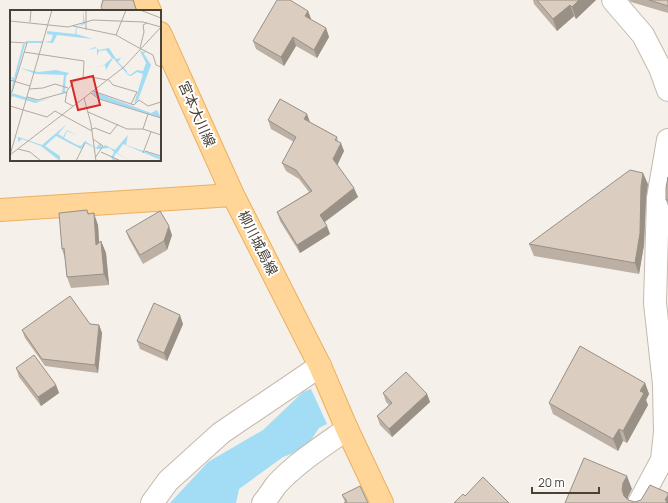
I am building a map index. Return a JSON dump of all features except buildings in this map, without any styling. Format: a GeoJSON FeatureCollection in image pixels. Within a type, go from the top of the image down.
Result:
{"type":"FeatureCollection","features":[{"type":"Feature","properties":{"kind":"main road"},"geometry":{"type":"LineString","coordinates":[[145,0],[150,10]]}},
{"type":"Feature","properties":{"kind":"main road","name":"宮本大川線"},"geometry":{"type":"LineString","coordinates":[[161,35],[233,194]]}},
{"type":"Feature","properties":{"kind":"main road","name":"柳川城島線"},"geometry":{"type":"LineString","coordinates":[[0,210],[233,194],[321,369],[382,503]]}},
{"type":"Feature","properties":{"kind":"street"},"geometry":{"type":"LineString","coordinates":[[613,0],[643,35],[660,68],[668,90]]}},
{"type":"Feature","properties":{"kind":"street"},"geometry":{"type":"LineString","coordinates":[[639,503],[662,460],[665,432],[664,384],[655,303],[662,278],[658,198],[668,140]]}},
{"type":"Feature","properties":{"kind":"street"},"geometry":{"type":"LineString","coordinates":[[152,503],[168,480],[222,433],[321,369]]}},
{"type":"Feature","properties":{"kind":"street"},"geometry":{"type":"LineString","coordinates":[[263,503],[276,486],[290,472],[347,428]]}},
{"type":"Feature","properties":{"kind":"water"},"geometry":{"type":"Polygon","coordinates":[[[311,389],[327,424],[319,428],[305,449],[283,457],[239,489],[236,503],[170,503],[208,462],[263,430],[303,392],[311,389]]]}}]}
